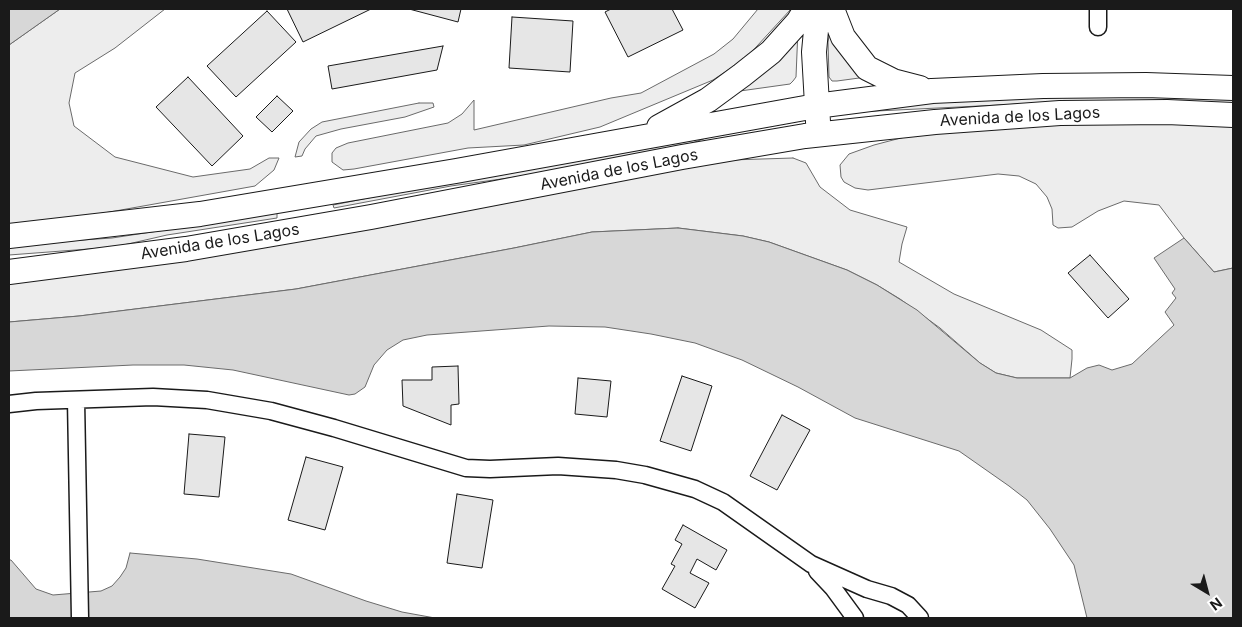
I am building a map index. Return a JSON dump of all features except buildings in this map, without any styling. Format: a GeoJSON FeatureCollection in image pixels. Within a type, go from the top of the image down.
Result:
{"type":"FeatureCollection","features":[{"type":"Feature","properties":{"kind":"street"},"geometry":{"type":"LineString","coordinates":[[641,137],[708,100],[742,76],[771,52],[798,22],[806,9]]}},
{"type":"Feature","properties":{"kind":"street"},"geometry":{"type":"LineString","coordinates":[[818,9],[814,52],[819,134]]}},
{"type":"Feature","properties":{"kind":"street"},"geometry":{"type":"LineString","coordinates":[[832,9],[844,37],[867,68],[893,81],[932,91]]}},
{"type":"Feature","properties":{"kind":"street"},"geometry":{"type":"LineString","coordinates":[[1098,9],[1098,26]]}},
{"type":"Feature","properties":{"kind":"street","name":"Avenida de los Lagos"},"geometry":{"type":"LineString","coordinates":[[9,236],[200,214],[816,106],[932,91],[1053,86],[1146,85],[1233,88]]}},
{"type":"Feature","properties":{"kind":"street","name":"Avenida de los Lagos"},"geometry":{"type":"LineString","coordinates":[[9,272],[186,249],[371,217],[682,157],[819,134],[1060,112],[1167,112],[1233,115]]}},
{"type":"Feature","properties":{"kind":"street"},"geometry":{"type":"LineString","coordinates":[[9,404],[36,401],[153,398],[207,400],[270,411],[334,428],[466,468],[490,469],[558,466],[616,470],[645,475],[695,489],[723,502],[811,564],[867,589],[891,596],[908,605],[920,618]]}},
{"type":"Feature","properties":{"kind":"street"},"geometry":{"type":"LineString","coordinates":[[76,400],[80,618]]}},
{"type":"Feature","properties":{"kind":"street"},"geometry":{"type":"LineString","coordinates":[[811,564],[852,613]]}},
{"type":"Feature","properties":{"kind":"street"},"geometry":{"type":"LineString","coordinates":[[852,613],[851,601],[867,589]]}},
{"type":"Feature","properties":{"kind":"shaded area"},"geometry":{"type":"Polygon","coordinates":[[[9,9],[60,9],[9,45],[9,9]]]}},
{"type":"Feature","properties":{"kind":"shaded area"},"geometry":{"type":"Polygon","coordinates":[[[60,9],[165,9],[115,48],[75,73],[69,103],[74,126],[115,157],[193,177],[250,169],[269,158],[279,158],[274,170],[255,186],[65,220],[9,224],[9,45],[60,9]]]}},
{"type":"Feature","properties":{"kind":"shaded area"},"geometry":{"type":"Polygon","coordinates":[[[758,9],[791,9],[746,58],[713,80],[600,127],[524,145],[468,148],[354,169],[343,170],[332,162],[332,153],[336,148],[348,143],[448,123],[462,114],[474,100],[474,130],[611,98],[641,93],[714,54],[733,39],[758,9]]]}},
{"type":"Feature","properties":{"kind":"shaded area"},"geometry":{"type":"Polygon","coordinates":[[[798,29],[796,77],[793,81],[790,84],[740,91],[798,29]]]}},
{"type":"Feature","properties":{"kind":"shaded area"},"geometry":{"type":"Polygon","coordinates":[[[830,31],[874,76],[832,81],[829,77],[828,42],[830,31]]]}},
{"type":"Feature","properties":{"kind":"shaded area"},"geometry":{"type":"Polygon","coordinates":[[[1233,95],[1233,105],[1020,104],[856,112],[922,98],[1233,95]]]}},
{"type":"Feature","properties":{"kind":"shaded area"},"geometry":{"type":"Polygon","coordinates":[[[419,103],[433,103],[434,107],[405,117],[341,129],[316,136],[305,149],[302,156],[295,157],[299,142],[311,129],[322,122],[419,103]]]}},
{"type":"Feature","properties":{"kind":"shaded area"},"geometry":{"type":"Polygon","coordinates":[[[1056,121],[1157,121],[1233,126],[1233,268],[1214,272],[1184,238],[1159,205],[1124,201],[1098,211],[1072,227],[1058,228],[1053,225],[1052,209],[1047,197],[1036,184],[1019,176],[998,174],[868,190],[855,188],[844,182],[841,177],[840,165],[849,154],[916,134],[1056,121]]]}},
{"type":"Feature","properties":{"kind":"shaded area"},"geometry":{"type":"Polygon","coordinates":[[[717,134],[673,150],[573,169],[451,186],[334,208],[333,205],[554,161],[717,134]]]}},
{"type":"Feature","properties":{"kind":"shaded area"},"geometry":{"type":"Polygon","coordinates":[[[793,158],[806,163],[820,187],[850,210],[907,227],[899,262],[954,294],[1041,330],[1072,350],[1070,378],[1017,378],[996,373],[980,363],[940,328],[900,299],[847,270],[769,242],[743,236],[678,228],[592,232],[296,289],[79,316],[9,322],[9,274],[730,160],[793,158]]]}},
{"type":"Feature","properties":{"kind":"shaded area"},"geometry":{"type":"Polygon","coordinates":[[[277,213],[277,218],[167,235],[115,247],[9,255],[9,245],[112,238],[277,213]]]}},
{"type":"Feature","properties":{"kind":"shaded area"},"geometry":{"type":"Polygon","coordinates":[[[678,228],[743,236],[769,242],[847,270],[877,285],[917,310],[980,363],[996,373],[1017,378],[1070,378],[1087,368],[1099,365],[1112,370],[1132,364],[1174,325],[1165,312],[1176,298],[1172,293],[1175,289],[1154,258],[1184,238],[1214,272],[1233,268],[1233,618],[1087,618],[1074,565],[1050,529],[1027,500],[959,451],[855,418],[798,387],[742,360],[695,343],[651,334],[605,327],[549,326],[427,335],[403,340],[387,350],[374,365],[365,387],[355,394],[349,395],[233,370],[184,365],[133,365],[9,371],[9,322],[79,316],[296,289],[592,232],[678,228]]]}},
{"type":"Feature","properties":{"kind":"shaded area"},"geometry":{"type":"Polygon","coordinates":[[[130,553],[197,559],[291,574],[402,612],[435,618],[9,618],[9,560],[36,589],[53,595],[101,591],[112,586],[126,568],[130,553]]]}}]}
